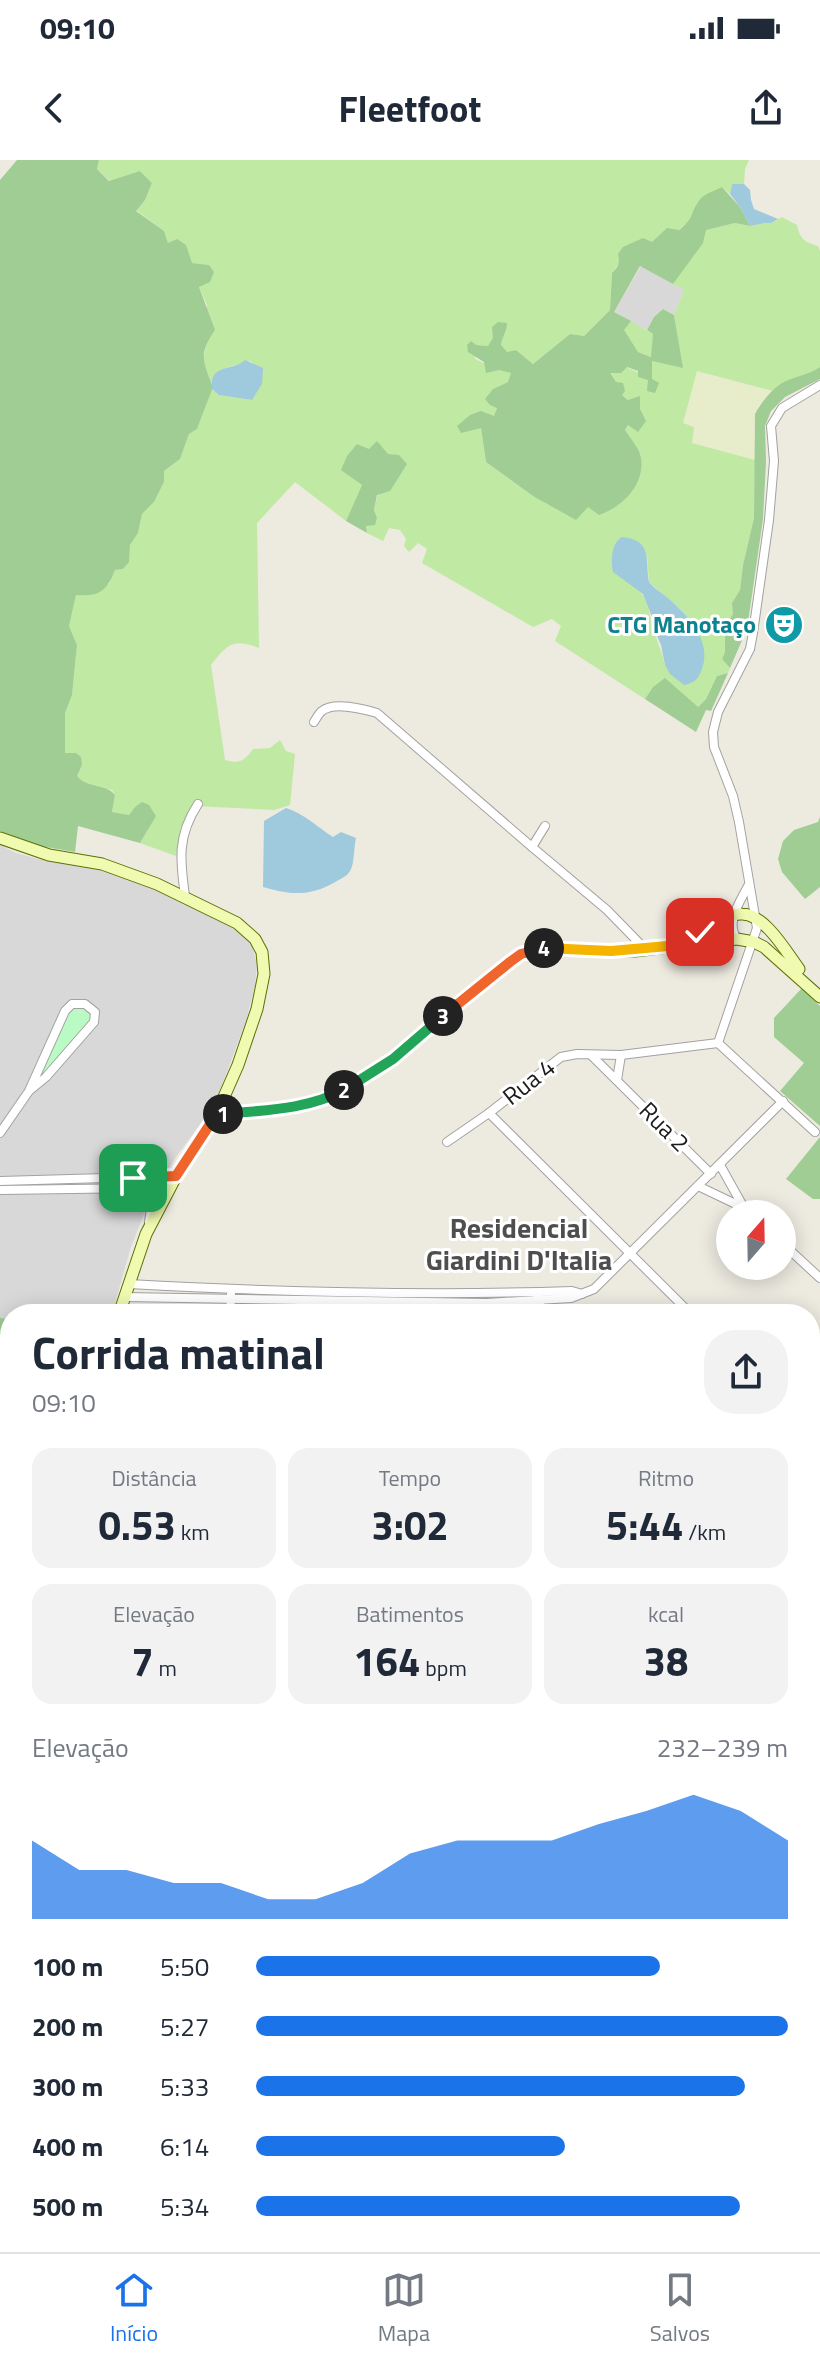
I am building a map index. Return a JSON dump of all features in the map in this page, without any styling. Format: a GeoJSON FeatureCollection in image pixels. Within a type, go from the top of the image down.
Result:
{"type":"FeatureCollection","features":[{"type":"Feature","properties":{"kind":"street"},"geometry":{"type":"LineString","coordinates":[[815,1132],[718,1043],[754,942],[757,919],[736,809],[714,747],[714,722],[750,649],[769,520],[774,461],[771,426],[782,408],[820,385]]}},
{"type":"Feature","properties":{"kind":"street"},"geometry":{"type":"LineString","coordinates":[[314,722],[329,707],[366,709],[377,713],[607,910],[646,950]]}},
{"type":"Feature","properties":{"kind":"street"},"geometry":{"type":"LineString","coordinates":[[185,896],[180,864],[181,844],[198,804]]}},
{"type":"Feature","properties":{"kind":"street"},"geometry":{"type":"LineString","coordinates":[[532,847],[545,826]]}},
{"type":"Feature","properties":{"kind":"street"},"geometry":{"type":"LineString","coordinates":[[0,838],[49,855],[102,864],[185,896],[247,930],[262,952],[264,964],[257,1009],[238,1065],[216,1115],[176,1176],[146,1234],[122,1304]]}},
{"type":"Feature","properties":{"kind":"street"},"geometry":{"type":"LineString","coordinates":[[737,939],[732,932],[733,915],[749,886]]}},
{"type":"Feature","properties":{"kind":"street"},"geometry":{"type":"LineString","coordinates":[[676,945],[733,915],[746,914],[770,931],[818,994]]}},
{"type":"Feature","properties":{"kind":"street"},"geometry":{"type":"LineString","coordinates":[[216,1115],[292,1108],[335,1094],[393,1059],[510,962],[531,950],[646,950],[737,939],[754,942],[773,953],[818,994]]}},
{"type":"Feature","properties":{"kind":"street"},"geometry":{"type":"LineString","coordinates":[[0,1133],[29,1091],[65,1011],[72,1004],[85,1004],[95,1012],[94,1022],[46,1077],[29,1091]]}},
{"type":"Feature","properties":{"kind":"street","name":"Rua 4"},"geometry":{"type":"LineString","coordinates":[[447,1142],[561,1057],[621,1055],[718,1043]]}},
{"type":"Feature","properties":{"kind":"street","name":"Rua 2"},"geometry":{"type":"LineString","coordinates":[[591,1055],[711,1174]]}},
{"type":"Feature","properties":{"kind":"street"},"geometry":{"type":"LineString","coordinates":[[617,1080],[621,1055]]}},
{"type":"Feature","properties":{"kind":"street"},"geometry":{"type":"LineString","coordinates":[[124,1297],[310,1291],[488,1292],[571,1298],[594,1289],[783,1101]]}},
{"type":"Feature","properties":{"kind":"street"},"geometry":{"type":"LineString","coordinates":[[489,1113],[681,1304]]}},
{"type":"Feature","properties":{"kind":"street"},"geometry":{"type":"LineString","coordinates":[[720,1165],[741,1200]]}},
{"type":"Feature","properties":{"kind":"street"},"geometry":{"type":"LineString","coordinates":[[0,1181],[176,1176]]}},
{"type":"Feature","properties":{"kind":"street"},"geometry":{"type":"LineString","coordinates":[[698,1186],[726,1200]]}},
{"type":"Feature","properties":{"kind":"street"},"geometry":{"type":"LineString","coordinates":[[0,1190],[143,1188],[153,1195],[146,1234]]}},
{"type":"Feature","properties":{"kind":"street"},"geometry":{"type":"LineString","coordinates":[[796,1256],[820,1278]]}},
{"type":"Feature","properties":{"kind":"street"},"geometry":{"type":"LineString","coordinates":[[129,1284],[310,1301],[487,1303],[535,1296]]}},
{"type":"Feature","properties":{"kind":"street"},"geometry":{"type":"LineString","coordinates":[[310,1291],[310,1301]]}},
{"type":"Feature","properties":{"kind":"street"},"geometry":{"type":"LineString","coordinates":[[487,1303],[488,1292]]}},
{"type":"Feature","properties":{"kind":"street"},"geometry":{"type":"LineString","coordinates":[[230,1304],[231,1294]]}},
{"type":"Feature","properties":{"kind":"street"},"geometry":{"type":"LineString","coordinates":[[535,1296],[540,1304]]}},
{"type":"Feature","properties":{"kind":"shaded area"},"geometry":{"type":"Polygon","coordinates":[[[641,266],[684,290],[674,315],[663,309],[647,330],[614,312],[641,266]]]}},
{"type":"Feature","properties":{"kind":"shaded area"},"geometry":{"type":"Polygon","coordinates":[[[0,845],[16,853],[113,873],[139,882],[241,934],[252,945],[257,965],[246,1021],[225,1077],[212,1108],[150,1198],[130,1250],[115,1304],[0,1304],[0,845]]]}},
{"type":"Feature","properties":{"kind":"green space"},"geometry":{"type":"Polygon","coordinates":[[[17,160],[99,160],[97,169],[109,181],[140,171],[152,183],[136,211],[164,231],[168,243],[177,239],[186,245],[192,263],[209,265],[214,272],[210,282],[199,287],[215,330],[204,352],[213,387],[197,429],[189,434],[180,459],[164,471],[164,482],[154,502],[142,514],[138,533],[130,545],[129,562],[123,569],[115,570],[101,591],[76,595],[69,626],[77,645],[72,695],[65,713],[65,753],[76,753],[81,757],[82,765],[77,776],[81,780],[115,795],[112,812],[129,815],[142,802],[149,805],[156,816],[140,843],[78,826],[75,852],[40,846],[0,831],[0,180],[17,160]]]}},
{"type":"Feature","properties":{"kind":"green space"},"geometry":{"type":"Polygon","coordinates":[[[99,160],[749,160],[744,184],[732,184],[730,194],[722,187],[697,203],[692,219],[678,230],[620,262],[612,273],[610,310],[584,336],[570,334],[533,364],[516,350],[507,352],[500,345],[502,338],[494,338],[488,346],[476,345],[475,359],[512,373],[508,382],[493,389],[497,408],[494,416],[470,415],[458,427],[481,428],[486,462],[533,496],[588,506],[641,456],[625,430],[640,409],[640,397],[629,400],[622,395],[609,372],[626,367],[652,379],[652,361],[682,367],[674,315],[684,290],[673,284],[705,230],[735,223],[750,226],[771,223],[782,217],[797,225],[803,239],[818,246],[820,251],[820,367],[773,391],[697,371],[683,423],[694,427],[692,443],[755,460],[754,518],[740,590],[733,602],[733,614],[725,627],[722,659],[730,668],[728,673],[717,676],[706,699],[698,707],[653,687],[645,699],[555,641],[561,626],[552,619],[533,627],[422,563],[427,549],[418,543],[409,552],[400,530],[389,528],[383,541],[367,533],[366,525],[375,524],[377,518],[374,510],[388,454],[369,449],[347,456],[342,470],[362,485],[346,521],[295,482],[257,523],[259,648],[237,643],[222,652],[211,665],[225,760],[241,760],[253,749],[270,748],[280,740],[286,751],[295,754],[290,805],[274,810],[193,806],[181,828],[176,856],[140,843],[155,817],[135,807],[129,815],[112,812],[115,795],[112,790],[82,783],[77,776],[82,765],[65,753],[65,713],[72,695],[77,645],[69,626],[76,595],[109,584],[115,570],[123,569],[128,562],[130,545],[138,533],[142,514],[154,502],[164,482],[164,471],[180,459],[189,434],[197,429],[212,389],[219,395],[252,400],[255,365],[250,361],[227,368],[218,373],[211,383],[203,361],[207,341],[207,305],[199,287],[209,265],[192,263],[168,244],[164,231],[136,210],[145,200],[152,183],[140,171],[110,181],[97,169],[99,160]],[[647,555],[636,587],[646,601],[665,665],[699,633],[681,610],[649,582],[647,555]]]}},
{"type":"Feature","properties":{"kind":"green space"},"geometry":{"type":"Polygon","coordinates":[[[722,187],[740,207],[750,226],[735,223],[706,230],[703,243],[673,284],[640,266],[614,312],[631,321],[624,330],[638,352],[651,357],[653,334],[647,330],[654,317],[663,309],[674,315],[683,368],[652,361],[652,379],[659,383],[655,393],[647,391],[648,380],[638,377],[638,371],[627,367],[621,373],[610,373],[616,382],[623,383],[625,391],[622,395],[628,400],[640,396],[640,409],[646,421],[638,432],[628,425],[625,430],[640,455],[639,477],[630,494],[616,507],[599,515],[588,507],[576,520],[533,496],[486,462],[481,428],[461,433],[457,426],[470,415],[481,411],[494,416],[497,408],[485,399],[493,389],[508,382],[511,373],[499,370],[486,373],[484,362],[468,352],[467,345],[471,341],[476,345],[488,346],[493,338],[492,327],[498,322],[507,323],[501,345],[507,352],[516,350],[533,364],[570,334],[584,336],[610,310],[612,273],[623,247],[643,238],[652,242],[667,228],[679,230],[690,219],[700,199],[722,187]]]}},
{"type":"Feature","properties":{"kind":"green space"},"geometry":{"type":"Polygon","coordinates":[[[631,321],[653,334],[652,357],[638,352],[623,330],[631,321]]]}},
{"type":"Feature","properties":{"kind":"green space"},"geometry":{"type":"Polygon","coordinates":[[[820,367],[820,379],[785,397],[771,411],[765,426],[763,519],[747,629],[730,668],[722,659],[725,627],[733,614],[732,603],[740,590],[754,518],[755,414],[778,386],[820,367]]]}},
{"type":"Feature","properties":{"kind":"green space"},"geometry":{"type":"Polygon","coordinates":[[[697,371],[773,391],[761,404],[754,426],[755,460],[692,443],[683,423],[697,371]]]}},
{"type":"Feature","properties":{"kind":"green space"},"geometry":{"type":"Polygon","coordinates":[[[377,441],[388,454],[399,455],[407,464],[390,491],[377,495],[374,510],[377,518],[375,525],[366,526],[367,533],[346,521],[362,485],[341,470],[357,444],[369,449],[377,441]]]}},
{"type":"Feature","properties":{"kind":"green space"},"geometry":{"type":"Polygon","coordinates":[[[728,673],[711,711],[706,710],[696,732],[645,699],[653,687],[665,678],[698,707],[706,699],[717,676],[728,673]]]}},
{"type":"Feature","properties":{"kind":"green space"},"geometry":{"type":"Polygon","coordinates":[[[820,817],[820,887],[805,899],[782,872],[778,859],[783,841],[794,830],[818,822],[820,817]]]}},
{"type":"Feature","properties":{"kind":"green space"},"geometry":{"type":"Polygon","coordinates":[[[802,988],[820,1006],[820,1126],[780,1091],[804,1063],[774,1037],[774,1018],[802,988]]]}},
{"type":"Feature","properties":{"kind":"green space"},"geometry":{"type":"Polygon","coordinates":[[[82,1006],[91,1014],[92,1021],[38,1079],[68,1013],[74,1007],[82,1006]]]}},
{"type":"Feature","properties":{"kind":"green space"},"geometry":{"type":"Polygon","coordinates":[[[820,1137],[820,1199],[813,1199],[786,1179],[820,1137]]]}},
{"type":"Feature","properties":{"kind":"water"},"geometry":{"type":"Polygon","coordinates":[[[732,184],[744,184],[750,190],[754,209],[778,219],[750,226],[730,194],[732,184]]]}},
{"type":"Feature","properties":{"kind":"water"},"geometry":{"type":"Polygon","coordinates":[[[245,360],[263,368],[262,384],[252,400],[219,395],[212,389],[214,375],[245,360]]]}},
{"type":"Feature","properties":{"kind":"water"},"geometry":{"type":"Polygon","coordinates":[[[622,537],[639,542],[643,547],[649,582],[680,610],[700,637],[704,648],[702,669],[691,683],[684,685],[670,674],[643,594],[613,572],[614,548],[622,537]]]}},
{"type":"Feature","properties":{"kind":"water"},"geometry":{"type":"Polygon","coordinates":[[[286,808],[333,837],[341,832],[356,838],[352,867],[347,875],[309,892],[292,893],[263,887],[264,821],[286,808]]]}},
{"type":"Feature","properties":{"kind":"place","name":"CTG Manotaço"},"geometry":{"type":"Point","coordinates":[784,625]}},
{"type":"Feature","properties":{"kind":"district","name":"Residencial Giardini D'Italia"},"geometry":{"type":"Point","coordinates":[519,1244]}},
{"type":"Feature","properties":{"kind":"route"},"geometry":{"type":"LineString","coordinates":[[133,1178],[176,1176],[216,1115],[311,1104],[363,1079],[393,1059],[521,954],[544,948],[646,950],[676,945],[700,932]]}}]}
